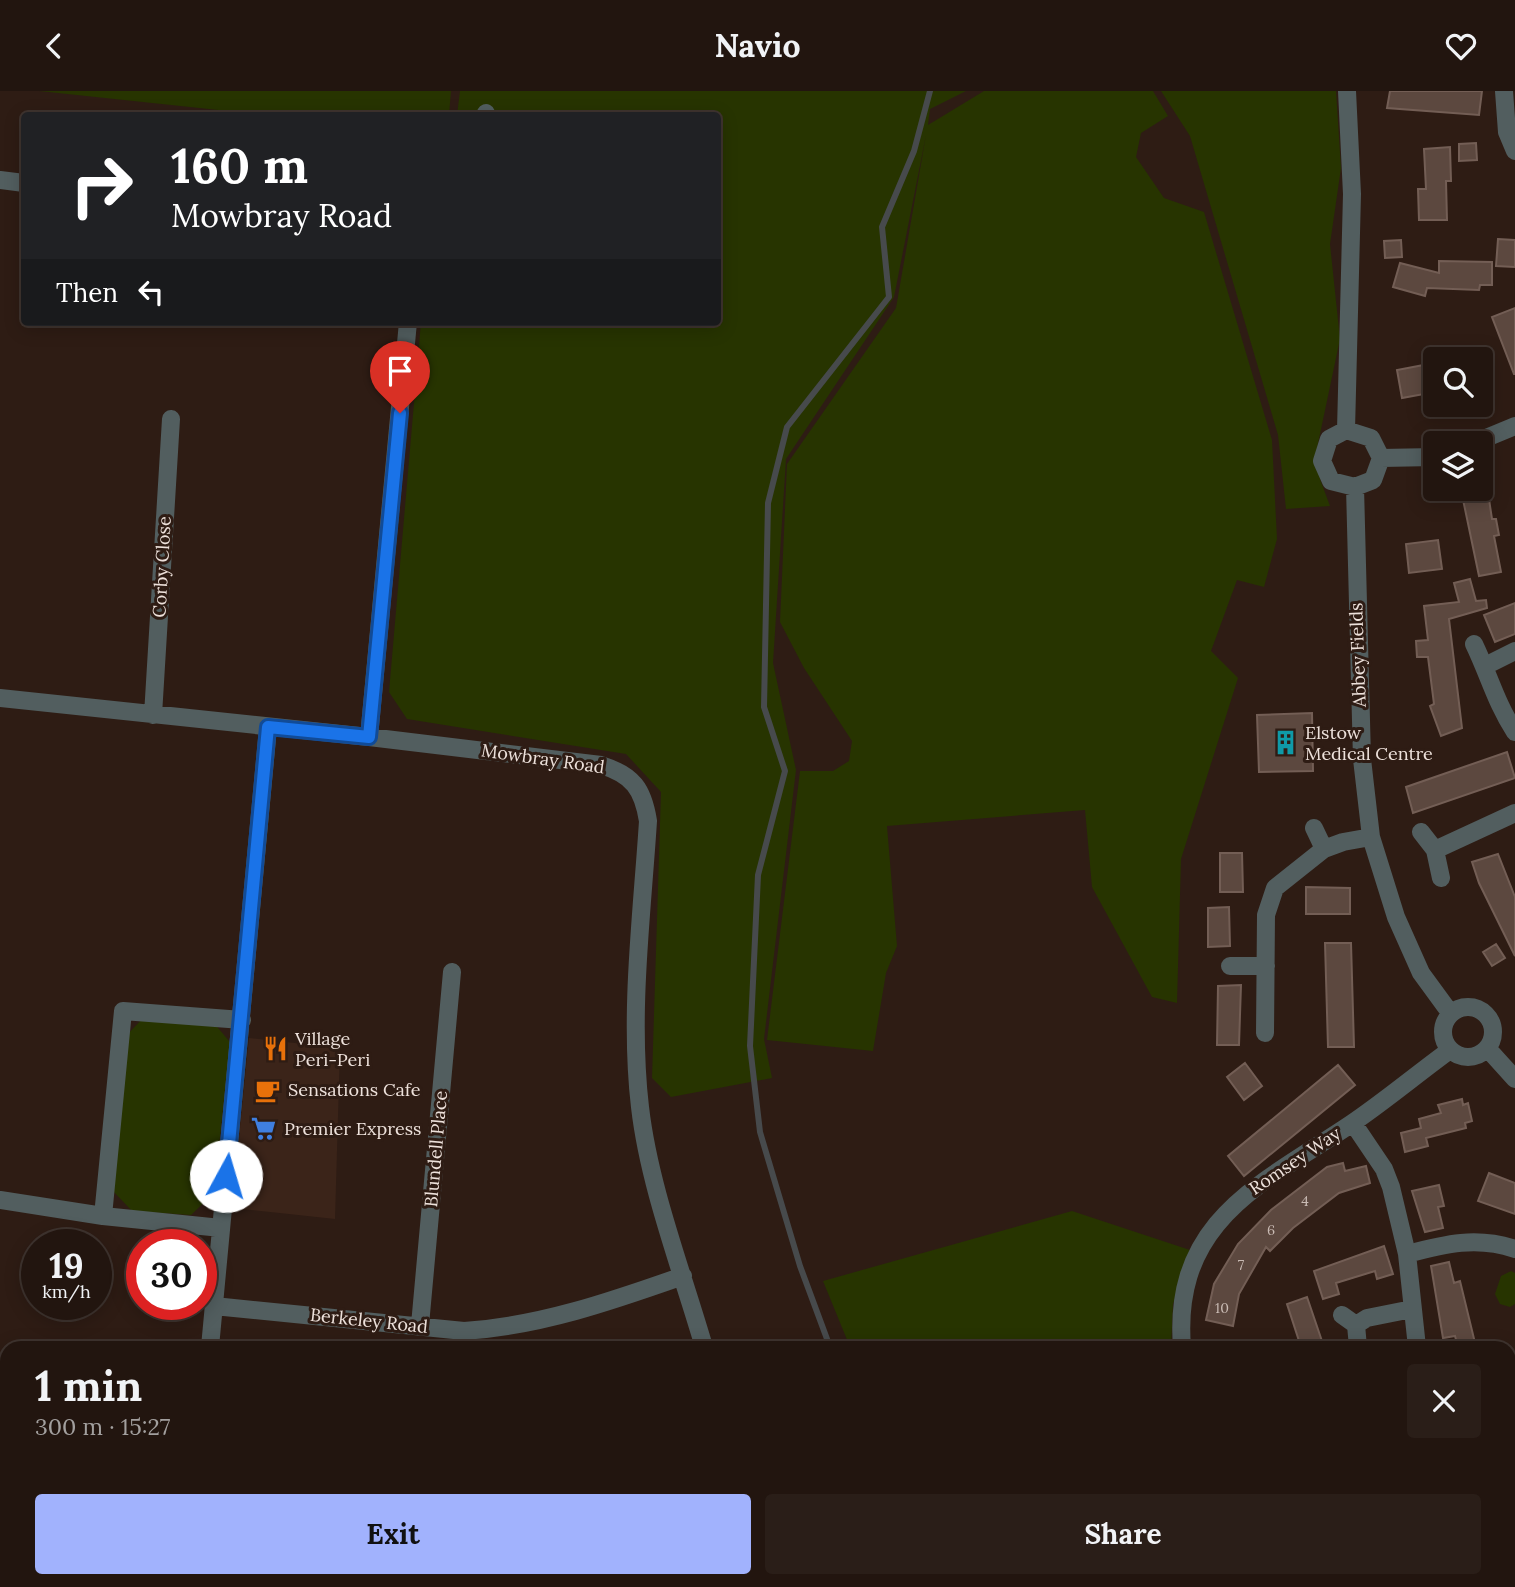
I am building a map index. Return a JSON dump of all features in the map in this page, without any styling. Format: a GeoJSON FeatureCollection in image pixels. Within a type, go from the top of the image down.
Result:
{"type":"FeatureCollection","features":[{"type":"Feature","properties":{"kind":"street"},"geometry":{"type":"LineString","coordinates":[[1346,430],[1352,194],[1347,91]]}},
{"type":"Feature","properties":{"kind":"street"},"geometry":{"type":"LineString","coordinates":[[1504,91],[1507,132],[1515,151]]}},
{"type":"Feature","properties":{"kind":"street"},"geometry":{"type":"LineString","coordinates":[[0,180],[21,183]]}},
{"type":"Feature","properties":{"kind":"street"},"geometry":{"type":"LineString","coordinates":[[369,737],[408,326]]}},
{"type":"Feature","properties":{"kind":"street","name":"Corby Close"},"geometry":{"type":"LineString","coordinates":[[153,715],[171,419]]}},
{"type":"Feature","properties":{"kind":"street"},"geometry":{"type":"LineString","coordinates":[[1493,435],[1515,426]]}},
{"type":"Feature","properties":{"kind":"street"},"geometry":{"type":"LineString","coordinates":[[1346,430],[1371,438],[1381,459],[1373,480],[1355,487],[1331,481],[1322,461],[1329,439],[1346,430]]}},
{"type":"Feature","properties":{"kind":"street"},"geometry":{"type":"LineString","coordinates":[[1381,459],[1423,457]]}},
{"type":"Feature","properties":{"kind":"street","name":"Abbey Fields"},"geometry":{"type":"LineString","coordinates":[[1355,487],[1362,759],[1370,837],[1396,916],[1421,973],[1451,1014]]}},
{"type":"Feature","properties":{"kind":"street"},"geometry":{"type":"LineString","coordinates":[[1474,644],[1485,666],[1499,707],[1515,732]]}},
{"type":"Feature","properties":{"kind":"street"},"geometry":{"type":"LineString","coordinates":[[1485,666],[1515,651]]}},
{"type":"Feature","properties":{"kind":"street","name":"Mowbray Road"},"geometry":{"type":"LineString","coordinates":[[0,698],[369,737],[601,765],[622,772],[635,785],[645,802],[648,821],[636,1035],[640,1109],[650,1160],[702,1341]]}},
{"type":"Feature","properties":{"kind":"street"},"geometry":{"type":"LineString","coordinates":[[217,1273],[268,727]]}},
{"type":"Feature","properties":{"kind":"street"},"geometry":{"type":"LineString","coordinates":[[1434,851],[1515,813]]}},
{"type":"Feature","properties":{"kind":"street"},"geometry":{"type":"LineString","coordinates":[[1314,828],[1324,849]]}},
{"type":"Feature","properties":{"kind":"street"},"geometry":{"type":"LineString","coordinates":[[1421,832],[1434,851],[1440,878]]}},
{"type":"Feature","properties":{"kind":"street"},"geometry":{"type":"LineString","coordinates":[[1265,1033],[1266,915],[1275,888],[1324,849],[1370,837]]}},
{"type":"Feature","properties":{"kind":"street"},"geometry":{"type":"LineString","coordinates":[[1230,966],[1266,966]]}},
{"type":"Feature","properties":{"kind":"street","name":"Blundell Place"},"geometry":{"type":"LineString","coordinates":[[420,1325],[452,972]]}},
{"type":"Feature","properties":{"kind":"street"},"geometry":{"type":"LineString","coordinates":[[1466,1007],[1482,1011],[1488,1017],[1493,1033],[1487,1048],[1473,1057],[1465,1057],[1450,1050],[1443,1035],[1443,1027],[1451,1014],[1466,1007]]}},
{"type":"Feature","properties":{"kind":"street"},"geometry":{"type":"LineString","coordinates":[[103,1216],[123,1011],[242,1020]]}},
{"type":"Feature","properties":{"kind":"street"},"geometry":{"type":"LineString","coordinates":[[1487,1048],[1515,1079]]}},
{"type":"Feature","properties":{"kind":"street","name":"Romsey Way"},"geometry":{"type":"LineString","coordinates":[[1182,1341],[1184,1303],[1189,1276],[1206,1239],[1227,1212],[1258,1184],[1353,1123],[1450,1050]]}},
{"type":"Feature","properties":{"kind":"street"},"geometry":{"type":"LineString","coordinates":[[1353,1123],[1384,1169],[1407,1254],[1417,1341]]}},
{"type":"Feature","properties":{"kind":"street"},"geometry":{"type":"LineString","coordinates":[[0,1200],[103,1216],[221,1228]]}},
{"type":"Feature","properties":{"kind":"street"},"geometry":{"type":"LineString","coordinates":[[1407,1254],[1446,1243],[1473,1241],[1496,1243],[1515,1249]]}},
{"type":"Feature","properties":{"kind":"street","name":"Berkeley Road"},"geometry":{"type":"LineString","coordinates":[[217,1306],[464,1331],[501,1329],[629,1295],[684,1276]]}},
{"type":"Feature","properties":{"kind":"street"},"geometry":{"type":"LineString","coordinates":[[1357,1341],[1349,1320],[1412,1309]]}},
{"type":"Feature","properties":{"kind":"street"},"geometry":{"type":"LineString","coordinates":[[211,1341],[213,1320]]}},
{"type":"Feature","properties":{"kind":"shaded area"},"geometry":{"type":"Polygon","coordinates":[[[249,1038],[340,1048],[335,1219],[232,1208],[249,1038]]]}},
{"type":"Feature","properties":{"kind":"green space"},"geometry":{"type":"Polygon","coordinates":[[[39,91],[451,91],[449,112],[237,112],[39,91]]]}},
{"type":"Feature","properties":{"kind":"green space"},"geometry":{"type":"Polygon","coordinates":[[[460,91],[966,91],[930,109],[928,125],[984,91],[1153,91],[1168,116],[1141,133],[1136,157],[1164,198],[1204,212],[1272,440],[1277,539],[1264,587],[1237,580],[1211,651],[1238,678],[1181,859],[1177,1003],[1152,997],[1092,887],[1085,810],[887,826],[897,946],[886,973],[873,1051],[767,1040],[800,771],[833,771],[849,761],[852,741],[804,668],[780,622],[787,464],[896,308],[926,135],[894,297],[786,459],[773,663],[796,770],[764,1039],[772,1078],[671,1097],[652,1078],[661,792],[626,754],[407,719],[389,692],[421,326],[721,326],[721,112],[457,112],[460,91]]]}},
{"type":"Feature","properties":{"kind":"green space"},"geometry":{"type":"Polygon","coordinates":[[[1161,91],[1336,91],[1341,168],[1330,244],[1340,339],[1316,453],[1320,479],[1330,506],[1286,509],[1278,435],[1190,136],[1161,91]]]}},
{"type":"Feature","properties":{"kind":"green space"},"geometry":{"type":"Polygon","coordinates":[[[144,1017],[213,1022],[230,1042],[214,1193],[191,1215],[132,1211],[112,1190],[126,1036],[144,1017]]]}},
{"type":"Feature","properties":{"kind":"green space"},"geometry":{"type":"Polygon","coordinates":[[[1072,1211],[1190,1250],[1173,1304],[1171,1341],[848,1341],[823,1281],[1072,1211]]]}},
{"type":"Feature","properties":{"kind":"green space"},"geometry":{"type":"Polygon","coordinates":[[[1511,1271],[1515,1273],[1515,1304],[1510,1307],[1500,1304],[1495,1294],[1501,1276],[1511,1271]]]}},
{"type":"Feature","properties":{"kind":"building"},"geometry":{"type":"Polygon","coordinates":[[[1390,91],[1482,91],[1479,115],[1387,108],[1390,91]]]}},
{"type":"Feature","properties":{"kind":"building"},"geometry":{"type":"Polygon","coordinates":[[[1476,143],[1477,160],[1459,161],[1459,144],[1476,143]]]}},
{"type":"Feature","properties":{"kind":"building"},"geometry":{"type":"Polygon","coordinates":[[[1450,147],[1451,181],[1446,181],[1447,220],[1419,220],[1418,189],[1426,189],[1424,149],[1450,147]]]}},
{"type":"Feature","properties":{"kind":"building"},"geometry":{"type":"Polygon","coordinates":[[[1498,239],[1515,240],[1515,267],[1496,266],[1498,239]]]}},
{"type":"Feature","properties":{"kind":"building"},"geometry":{"type":"Polygon","coordinates":[[[1401,240],[1402,257],[1385,258],[1384,241],[1401,240]]]}},
{"type":"Feature","properties":{"kind":"building"},"geometry":{"type":"Polygon","coordinates":[[[1439,261],[1492,262],[1492,285],[1480,285],[1479,290],[1427,288],[1425,296],[1393,287],[1400,263],[1439,273],[1439,261]]]}},
{"type":"Feature","properties":{"kind":"building"},"geometry":{"type":"Polygon","coordinates":[[[1515,308],[1515,374],[1514,374],[1492,317],[1515,308]]]}},
{"type":"Feature","properties":{"kind":"building"},"geometry":{"type":"Polygon","coordinates":[[[1423,365],[1423,394],[1402,398],[1397,370],[1423,365]]]}},
{"type":"Feature","properties":{"kind":"building"},"geometry":{"type":"Polygon","coordinates":[[[1463,501],[1489,501],[1492,519],[1496,519],[1499,535],[1494,536],[1501,572],[1479,576],[1463,501]]]}},
{"type":"Feature","properties":{"kind":"building"},"geometry":{"type":"Polygon","coordinates":[[[1438,540],[1442,569],[1409,573],[1406,544],[1438,540]]]}},
{"type":"Feature","properties":{"kind":"building"},"geometry":{"type":"Polygon","coordinates":[[[1470,579],[1476,601],[1486,600],[1487,608],[1449,619],[1462,728],[1441,736],[1430,706],[1434,704],[1428,657],[1417,657],[1416,641],[1428,640],[1424,606],[1459,602],[1454,583],[1470,579]]]}},
{"type":"Feature","properties":{"kind":"building"},"geometry":{"type":"Polygon","coordinates":[[[1515,603],[1515,634],[1495,642],[1484,615],[1515,603]]]}},
{"type":"Feature","properties":{"kind":"building","name":"Elstow Medical Centre"},"geometry":{"type":"Polygon","coordinates":[[[1312,713],[1313,771],[1259,772],[1257,715],[1312,713]]]}},
{"type":"Feature","properties":{"kind":"building"},"geometry":{"type":"Polygon","coordinates":[[[1507,752],[1515,778],[1413,813],[1406,787],[1507,752]]]}},
{"type":"Feature","properties":{"kind":"building"},"geometry":{"type":"Polygon","coordinates":[[[1220,853],[1242,853],[1243,892],[1220,892],[1220,853]]]}},
{"type":"Feature","properties":{"kind":"building"},"geometry":{"type":"Polygon","coordinates":[[[1498,854],[1515,897],[1515,956],[1479,883],[1472,862],[1498,854]]]}},
{"type":"Feature","properties":{"kind":"building"},"geometry":{"type":"Polygon","coordinates":[[[1306,887],[1350,888],[1350,914],[1306,914],[1306,887]]]}},
{"type":"Feature","properties":{"kind":"building"},"geometry":{"type":"Polygon","coordinates":[[[1229,907],[1230,946],[1208,947],[1208,908],[1229,907]]]}},
{"type":"Feature","properties":{"kind":"building"},"geometry":{"type":"Polygon","coordinates":[[[1325,943],[1351,943],[1354,1047],[1328,1047],[1325,943]]]}},
{"type":"Feature","properties":{"kind":"building"},"geometry":{"type":"Polygon","coordinates":[[[1496,944],[1505,958],[1492,966],[1483,952],[1496,944]]]}},
{"type":"Feature","properties":{"kind":"building"},"geometry":{"type":"Polygon","coordinates":[[[1241,985],[1239,1045],[1217,1045],[1218,986],[1241,985]]]}},
{"type":"Feature","properties":{"kind":"building"},"geometry":{"type":"Polygon","coordinates":[[[1245,1063],[1262,1086],[1244,1100],[1227,1077],[1245,1063]]]}},
{"type":"Feature","properties":{"kind":"building"},"geometry":{"type":"Polygon","coordinates":[[[1338,1065],[1355,1085],[1244,1176],[1228,1156],[1338,1065]]]}},
{"type":"Feature","properties":{"kind":"building"},"geometry":{"type":"Polygon","coordinates":[[[1462,1099],[1463,1105],[1468,1103],[1472,1121],[1465,1123],[1466,1128],[1426,1138],[1428,1146],[1405,1152],[1401,1133],[1421,1128],[1419,1119],[1441,1113],[1438,1105],[1462,1099]]]}},
{"type":"Feature","properties":{"kind":"building"},"geometry":{"type":"Polygon","coordinates":[[[1343,1163],[1345,1171],[1366,1166],[1370,1183],[1339,1193],[1293,1228],[1270,1251],[1266,1247],[1239,1294],[1233,1326],[1206,1320],[1214,1284],[1238,1244],[1271,1210],[1327,1167],[1343,1163]]]}},
{"type":"Feature","properties":{"kind":"building"},"geometry":{"type":"Polygon","coordinates":[[[1489,1173],[1515,1183],[1515,1214],[1478,1201],[1489,1173]]]}},
{"type":"Feature","properties":{"kind":"building"},"geometry":{"type":"Polygon","coordinates":[[[1439,1185],[1444,1206],[1438,1207],[1443,1228],[1425,1232],[1412,1191],[1439,1185]]]}},
{"type":"Feature","properties":{"kind":"building"},"geometry":{"type":"Polygon","coordinates":[[[1384,1246],[1393,1274],[1377,1279],[1375,1271],[1336,1283],[1339,1294],[1323,1299],[1314,1271],[1384,1246]]]}},
{"type":"Feature","properties":{"kind":"building"},"geometry":{"type":"Polygon","coordinates":[[[1449,1262],[1454,1283],[1460,1281],[1475,1341],[1456,1341],[1455,1336],[1443,1338],[1431,1266],[1449,1262]]]}},
{"type":"Feature","properties":{"kind":"building"},"geometry":{"type":"Polygon","coordinates":[[[1307,1297],[1322,1341],[1299,1341],[1287,1304],[1307,1297]]]}},
{"type":"Feature","properties":{"kind":"waterway"},"geometry":{"type":"LineString","coordinates":[[828,1341],[800,1266],[760,1132],[750,1046],[758,875],[785,771],[764,707],[768,503],[787,427],[889,297],[882,227],[914,151],[930,91]]}},
{"type":"Feature","properties":{"kind":"place","name":"Elstow Medical Centre"},"geometry":{"type":"Point","coordinates":[1285,743]}},
{"type":"Feature","properties":{"kind":"place","name":"Village Peri-Peri"},"geometry":{"type":"Point","coordinates":[275,1049]}},
{"type":"Feature","properties":{"kind":"place","name":"Sensations Cafe"},"geometry":{"type":"Point","coordinates":[268,1090]}},
{"type":"Feature","properties":{"kind":"place","name":"Premier Express"},"geometry":{"type":"Point","coordinates":[264,1129]}},
{"type":"Feature","properties":{"kind":"route"},"geometry":{"type":"LineString","coordinates":[[226,1176],[268,727],[369,737],[400,413]]}}]}
